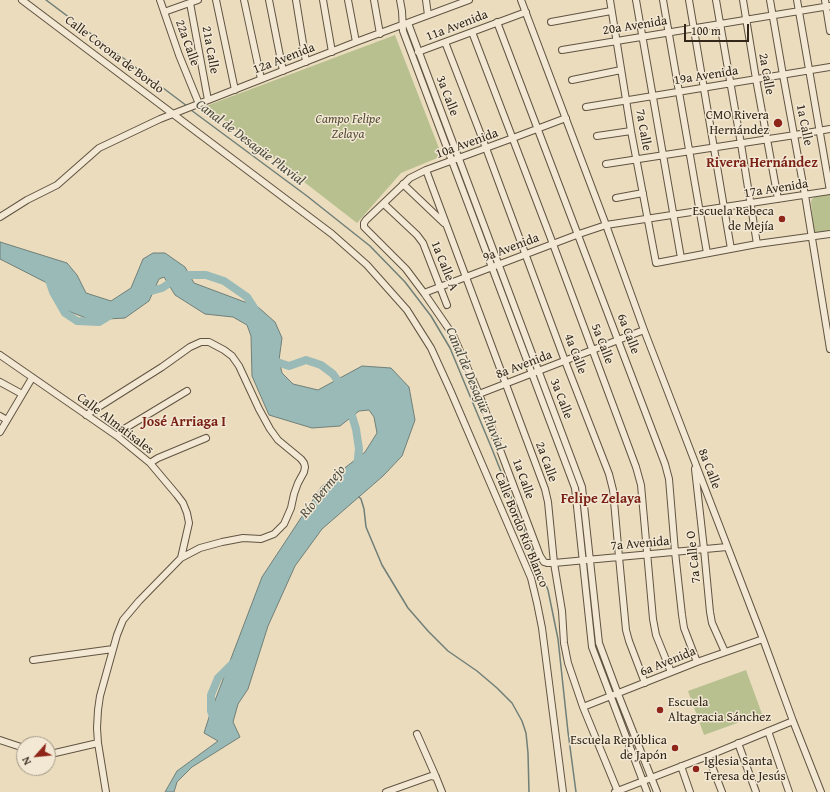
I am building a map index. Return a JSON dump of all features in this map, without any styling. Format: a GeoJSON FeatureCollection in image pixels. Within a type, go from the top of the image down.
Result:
{"type":"FeatureCollection","features":[{"type":"Feature","properties":{"kind":"street","name":"Calle Corona de Bordo"},"geometry":{"type":"LineString","coordinates":[[22,0],[174,114]]}},
{"type":"Feature","properties":{"kind":"street","name":"22a Calle"},"geometry":{"type":"LineString","coordinates":[[160,0],[179,55],[199,104]]}},
{"type":"Feature","properties":{"kind":"street"},"geometry":{"type":"LineString","coordinates":[[164,12],[198,0]]}},
{"type":"Feature","properties":{"kind":"street"},"geometry":{"type":"LineString","coordinates":[[216,0],[234,90]]}},
{"type":"Feature","properties":{"kind":"street"},"geometry":{"type":"LineString","coordinates":[[244,0],[261,79]]}},
{"type":"Feature","properties":{"kind":"street"},"geometry":{"type":"LineString","coordinates":[[269,0],[283,71]]}},
{"type":"Feature","properties":{"kind":"street"},"geometry":{"type":"LineString","coordinates":[[296,0],[306,62]]}},
{"type":"Feature","properties":{"kind":"street"},"geometry":{"type":"LineString","coordinates":[[323,0],[332,52]]}},
{"type":"Feature","properties":{"kind":"street"},"geometry":{"type":"LineString","coordinates":[[348,0],[356,42]]}},
{"type":"Feature","properties":{"kind":"street"},"geometry":{"type":"LineString","coordinates":[[374,0],[380,34]]}},
{"type":"Feature","properties":{"kind":"street"},"geometry":{"type":"LineString","coordinates":[[400,0],[405,24]]}},
{"type":"Feature","properties":{"kind":"street"},"geometry":{"type":"LineString","coordinates":[[426,0],[428,15]]}},
{"type":"Feature","properties":{"kind":"street","name":"12a Avenida"},"geometry":{"type":"LineString","coordinates":[[0,217],[27,200],[57,185],[99,148],[160,119],[428,15],[455,2],[469,0]]}},
{"type":"Feature","properties":{"kind":"street","name":"8a Calle"},"geometry":{"type":"LineString","coordinates":[[521,0],[644,330],[821,792]]}},
{"type":"Feature","properties":{"kind":"street","name":"7a Calle"},"geometry":{"type":"LineString","coordinates":[[610,0],[631,131],[656,263],[681,258]]}},
{"type":"Feature","properties":{"kind":"street"},"geometry":{"type":"LineString","coordinates":[[636,0],[681,258],[757,244],[830,234]]}},
{"type":"Feature","properties":{"kind":"street"},"geometry":{"type":"LineString","coordinates":[[663,0],[707,254]]}},
{"type":"Feature","properties":{"kind":"street"},"geometry":{"type":"LineString","coordinates":[[689,0],[731,249]]}},
{"type":"Feature","properties":{"kind":"street"},"geometry":{"type":"LineString","coordinates":[[716,0],[757,244]]}},
{"type":"Feature","properties":{"kind":"street","name":"2a Calle"},"geometry":{"type":"LineString","coordinates":[[743,0],[778,199]]}},
{"type":"Feature","properties":{"kind":"street","name":"1a Calle"},"geometry":{"type":"LineString","coordinates":[[770,0],[827,317],[830,349]]}},
{"type":"Feature","properties":{"kind":"street"},"geometry":{"type":"LineString","coordinates":[[797,0],[830,191]]}},
{"type":"Feature","properties":{"kind":"street","name":"21a Calle"},"geometry":{"type":"LineString","coordinates":[[190,3],[208,100]]}},
{"type":"Feature","properties":{"kind":"street"},"geometry":{"type":"LineString","coordinates":[[827,4],[830,31]]}},
{"type":"Feature","properties":{"kind":"street","name":"20a Avenida"},"geometry":{"type":"LineString","coordinates":[[562,50],[799,11],[827,4]]}},
{"type":"Feature","properties":{"kind":"street"},"geometry":{"type":"LineString","coordinates":[[551,22],[611,11]]}},
{"type":"Feature","properties":{"kind":"street","name":"11a Avenida"},"geometry":{"type":"LineString","coordinates":[[418,52],[526,12]]}},
{"type":"Feature","properties":{"kind":"street","name":"6a Calle"},"geometry":{"type":"LineString","coordinates":[[498,22],[665,464],[668,479],[684,628],[697,662]]}},
{"type":"Feature","properties":{"kind":"street","name":"3a Calle"},"geometry":{"type":"LineString","coordinates":[[405,24],[418,52],[582,487],[599,643],[657,792]]}},
{"type":"Feature","properties":{"kind":"street","name":"3a Calle"},"geometry":{"type":"LineString","coordinates":[[405,24],[403,31],[574,488],[592,647],[647,792]]}},
{"type":"Feature","properties":{"kind":"street","name":"5a Calle"},"geometry":{"type":"LineString","coordinates":[[472,32],[636,466],[641,486],[653,619],[656,635],[671,672]]}},
{"type":"Feature","properties":{"kind":"street","name":"4a Calle"},"geometry":{"type":"LineString","coordinates":[[445,42],[609,474],[613,490],[626,630],[645,683]]}},
{"type":"Feature","properties":{"kind":"street","name":"19a Avenida"},"geometry":{"type":"LineString","coordinates":[[586,107],[830,67]]}},
{"type":"Feature","properties":{"kind":"street"},"geometry":{"type":"LineString","coordinates":[[572,80],[621,70]]}},
{"type":"Feature","properties":{"kind":"street","name":"Calle Bordo Río Blanco"},"geometry":{"type":"LineString","coordinates":[[174,114],[332,234],[367,265],[407,310],[431,348],[531,578],[542,628],[563,792]]}},
{"type":"Feature","properties":{"kind":"street","name":"10a Avenida"},"geometry":{"type":"LineString","coordinates":[[424,293],[406,269],[364,227],[366,220],[410,178],[426,170],[566,118]]}},
{"type":"Feature","properties":{"kind":"street"},"geometry":{"type":"LineString","coordinates":[[606,164],[830,129]]}},
{"type":"Feature","properties":{"kind":"street"},"geometry":{"type":"LineString","coordinates":[[597,136],[631,131]]}},
{"type":"Feature","properties":{"kind":"street","name":"2a Calle"},"geometry":{"type":"LineString","coordinates":[[426,170],[545,489],[548,502],[554,563],[562,611],[564,643],[568,663],[583,707],[617,792]]}},
{"type":"Feature","properties":{"kind":"street"},"geometry":{"type":"LineString","coordinates":[[403,184],[445,224]]}},
{"type":"Feature","properties":{"kind":"street","name":"17a Avenida"},"geometry":{"type":"LineString","coordinates":[[606,225],[830,191]]}},
{"type":"Feature","properties":{"kind":"street"},"geometry":{"type":"LineString","coordinates":[[616,198],[643,193]]}},
{"type":"Feature","properties":{"kind":"street","name":"1a Calle A"},"geometry":{"type":"LineString","coordinates":[[384,204],[417,234],[423,243],[447,305]]}},
{"type":"Feature","properties":{"kind":"street","name":"9a Avenida"},"geometry":{"type":"LineString","coordinates":[[424,293],[606,225]]}},
{"type":"Feature","properties":{"kind":"street","name":"1a Calle"},"geometry":{"type":"LineString","coordinates":[[424,293],[453,335],[479,394],[540,556],[544,562],[554,563]]}},
{"type":"Feature","properties":{"kind":"street","name":"8a Avenida"},"geometry":{"type":"LineString","coordinates":[[479,394],[644,330]]}},
{"type":"Feature","properties":{"kind":"street"},"geometry":{"type":"LineString","coordinates":[[86,415],[162,367],[190,347],[201,342],[209,342],[232,356],[239,366],[270,429],[278,440],[301,459],[305,467],[294,494],[292,508],[284,524],[274,534],[261,539],[243,538],[222,542],[200,548],[181,558],[139,601],[123,620],[113,649],[100,696],[98,710],[98,743],[106,792]]}},
{"type":"Feature","properties":{"kind":"street","name":"Calle Almatisales"},"geometry":{"type":"LineString","coordinates":[[0,355],[117,436],[150,463],[177,494],[187,513],[189,523],[181,558]]}},
{"type":"Feature","properties":{"kind":"street"},"geometry":{"type":"LineString","coordinates":[[0,432],[32,378]]}},
{"type":"Feature","properties":{"kind":"street"},"geometry":{"type":"LineString","coordinates":[[0,382],[22,394]]}},
{"type":"Feature","properties":{"kind":"street"},"geometry":{"type":"LineString","coordinates":[[117,436],[124,429],[187,391]]}},
{"type":"Feature","properties":{"kind":"street"},"geometry":{"type":"LineString","coordinates":[[0,416],[7,420]]}},
{"type":"Feature","properties":{"kind":"street"},"geometry":{"type":"LineString","coordinates":[[150,463],[158,458],[206,438]]}},
{"type":"Feature","properties":{"kind":"street","name":"7a Calle O"},"geometry":{"type":"LineString","coordinates":[[694,458],[710,612],[712,623],[725,652]]}},
{"type":"Feature","properties":{"kind":"street","name":"7a Avenida"},"geometry":{"type":"LineString","coordinates":[[554,563],[727,547]]}},
{"type":"Feature","properties":{"kind":"street","name":"6a Avenida"},"geometry":{"type":"LineString","coordinates":[[583,707],[697,662],[763,639]]}},
{"type":"Feature","properties":{"kind":"street"},"geometry":{"type":"LineString","coordinates":[[33,660],[113,649]]}},
{"type":"Feature","properties":{"kind":"street"},"geometry":{"type":"LineString","coordinates":[[617,792],[793,721]]}},
{"type":"Feature","properties":{"kind":"street"},"geometry":{"type":"LineString","coordinates":[[768,731],[789,792]]}},
{"type":"Feature","properties":{"kind":"street"},"geometry":{"type":"LineString","coordinates":[[417,734],[442,792]]}},
{"type":"Feature","properties":{"kind":"street"},"geometry":{"type":"LineString","coordinates":[[0,740],[16,745]]}},
{"type":"Feature","properties":{"kind":"street"},"geometry":{"type":"LineString","coordinates":[[56,754],[98,743]]}},
{"type":"Feature","properties":{"kind":"street"},"geometry":{"type":"LineString","coordinates":[[738,744],[756,792]]}},
{"type":"Feature","properties":{"kind":"street"},"geometry":{"type":"LineString","coordinates":[[708,756],[722,792]]}},
{"type":"Feature","properties":{"kind":"street"},"geometry":{"type":"LineString","coordinates":[[681,766],[690,792]]}},
{"type":"Feature","properties":{"kind":"street"},"geometry":{"type":"LineString","coordinates":[[386,792],[431,776],[436,777]]}},
{"type":"Feature","properties":{"kind":"green space","name":"Campo Felipe Zelaya"},"geometry":{"type":"Polygon","coordinates":[[[395,35],[442,156],[401,173],[357,223],[206,106],[395,35]]]}},
{"type":"Feature","properties":{"kind":"green space"},"geometry":{"type":"Polygon","coordinates":[[[830,193],[830,231],[814,233],[811,201],[816,196],[830,193]]]}},
{"type":"Feature","properties":{"kind":"green space"},"geometry":{"type":"Polygon","coordinates":[[[746,670],[762,714],[704,735],[688,691],[746,670]]]}},
{"type":"Feature","properties":{"kind":"water"},"geometry":{"type":"Polygon","coordinates":[[[0,242],[67,263],[77,275],[86,293],[111,301],[131,288],[143,259],[153,253],[165,253],[185,267],[194,283],[258,307],[275,322],[282,338],[279,360],[282,373],[293,384],[318,390],[362,366],[391,368],[409,387],[415,420],[402,456],[383,476],[322,529],[295,566],[268,626],[248,689],[238,704],[233,722],[240,737],[192,767],[177,782],[174,792],[165,792],[177,771],[218,741],[204,733],[262,577],[322,486],[365,452],[377,433],[374,417],[369,410],[359,411],[340,426],[312,428],[269,415],[252,376],[251,336],[247,325],[233,317],[205,314],[175,295],[164,277],[159,279],[149,301],[125,318],[91,320],[63,309],[53,286],[0,259],[0,242]]]}},
{"type":"Feature","properties":{"kind":"waterway","name":"Canal de Desagüe Pluvial"},"geometry":{"type":"LineString","coordinates":[[46,0],[187,106]]}},
{"type":"Feature","properties":{"kind":"waterway","name":"Canal de Desagüe Pluvial"},"geometry":{"type":"LineString","coordinates":[[191,110],[307,196],[370,246],[405,282],[431,316],[450,348],[548,590],[558,639],[576,792]]}},
{"type":"Feature","properties":{"kind":"waterway","name":"Río Bermejo"},"geometry":{"type":"LineString","coordinates":[[47,274],[53,292],[65,313],[77,321],[99,322],[112,314]]}},
{"type":"Feature","properties":{"kind":"waterway","name":"Río Bermejo"},"geometry":{"type":"LineString","coordinates":[[144,293],[162,288],[179,275],[206,275],[224,281],[247,297],[258,314]]}},
{"type":"Feature","properties":{"kind":"waterway","name":"Río Bermejo"},"geometry":{"type":"LineString","coordinates":[[272,358],[277,362],[289,366],[306,360],[321,365],[333,374],[343,388]]}},
{"type":"Feature","properties":{"kind":"waterway","name":"Río Bermejo"},"geometry":{"type":"LineString","coordinates":[[349,406],[356,429],[359,449],[357,467]]}},
{"type":"Feature","properties":{"kind":"waterway"},"geometry":{"type":"LineString","coordinates":[[359,497],[364,509],[366,527],[382,565],[408,608],[448,651],[477,671],[512,703],[522,721],[526,733],[529,792]]}},
{"type":"Feature","properties":{"kind":"waterway","name":"Río Bermejo"},"geometry":{"type":"LineString","coordinates":[[214,720],[211,711],[211,695],[218,678],[234,662]]}},
{"type":"Feature","properties":{"kind":"place","name":"CMO Rivera Hernández"},"geometry":{"type":"Point","coordinates":[778,123]}},
{"type":"Feature","properties":{"kind":"place","name":"Escuela Rebeca de Mejía"},"geometry":{"type":"Point","coordinates":[782,219]}},
{"type":"Feature","properties":{"kind":"place","name":"Escuela Altagracia Sánchez"},"geometry":{"type":"Point","coordinates":[660,710]}},
{"type":"Feature","properties":{"kind":"place","name":"Escuela República de Japón"},"geometry":{"type":"Point","coordinates":[675,748]}},
{"type":"Feature","properties":{"kind":"place","name":"Iglesia Santa Teresa de Jesús"},"geometry":{"type":"Point","coordinates":[696,769]}},
{"type":"Feature","properties":{"kind":"district","name":"Rivera Hernández"},"geometry":{"type":"Point","coordinates":[762,163]}},
{"type":"Feature","properties":{"kind":"district","name":"José Arriaga I"},"geometry":{"type":"Point","coordinates":[184,422]}},
{"type":"Feature","properties":{"kind":"district","name":"Felipe Zelaya"},"geometry":{"type":"Point","coordinates":[601,499]}}]}
